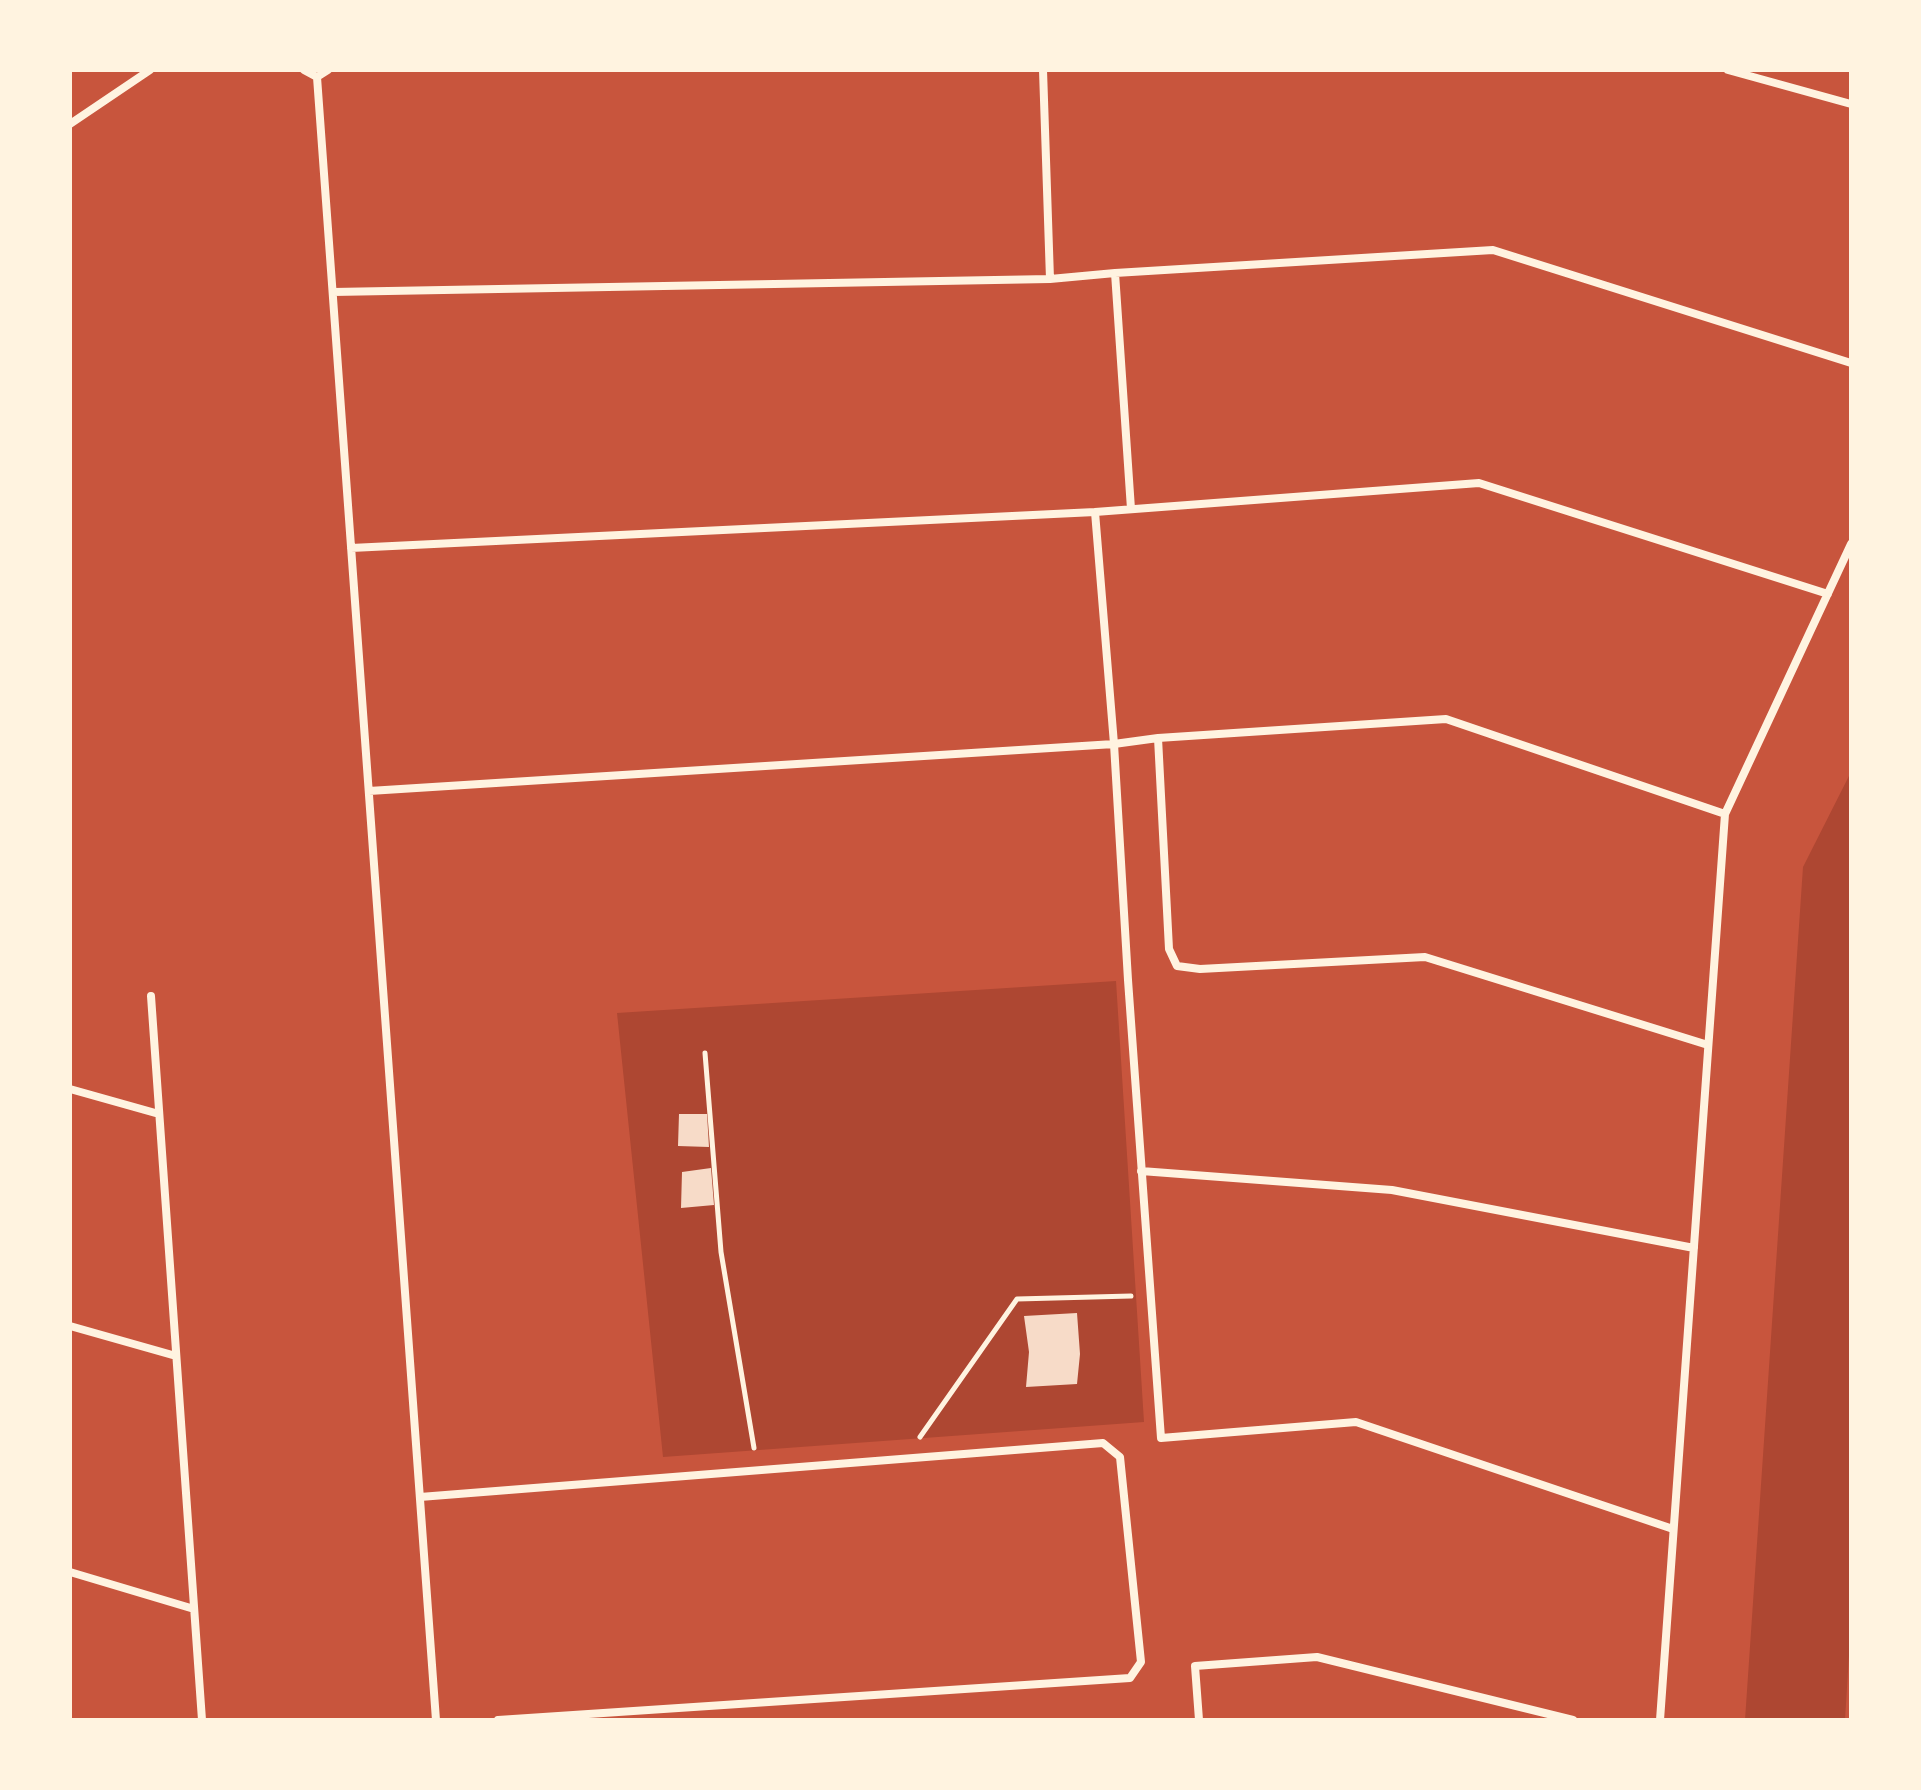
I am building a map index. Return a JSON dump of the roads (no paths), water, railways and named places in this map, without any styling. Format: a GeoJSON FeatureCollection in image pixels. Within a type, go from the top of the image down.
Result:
{"type":"FeatureCollection","features":[{"type":"Feature","properties":{"kind":"street"},"geometry":{"type":"LineString","coordinates":[[70,124],[150,70]]}},
{"type":"Feature","properties":{"kind":"street"},"geometry":{"type":"LineString","coordinates":[[304,70],[317,77]]}},
{"type":"Feature","properties":{"kind":"street"},"geometry":{"type":"LineString","coordinates":[[317,77],[328,70]]}},
{"type":"Feature","properties":{"kind":"street"},"geometry":{"type":"LineString","coordinates":[[1043,70],[1050,279]]}},
{"type":"Feature","properties":{"kind":"street"},"geometry":{"type":"LineString","coordinates":[[1728,70],[1851,104]]}},
{"type":"Feature","properties":{"kind":"street"},"geometry":{"type":"LineString","coordinates":[[317,77],[436,1720]]}},
{"type":"Feature","properties":{"kind":"street"},"geometry":{"type":"LineString","coordinates":[[333,292],[1050,279],[1493,250],[1851,363]]}},
{"type":"Feature","properties":{"kind":"street"},"geometry":{"type":"LineString","coordinates":[[1115,273],[1131,509]]}},
{"type":"Feature","properties":{"kind":"street"},"geometry":{"type":"LineString","coordinates":[[351,548],[1095,512],[1479,483],[1828,594]]}},
{"type":"Feature","properties":{"kind":"street"},"geometry":{"type":"LineString","coordinates":[[1095,512],[1114,744],[1161,1438],[1356,1422],[1673,1529]]}},
{"type":"Feature","properties":{"kind":"street"},"geometry":{"type":"LineString","coordinates":[[1660,1720],[1725,814],[1851,544]]}},
{"type":"Feature","properties":{"kind":"street"},"geometry":{"type":"LineString","coordinates":[[369,791],[1114,744],[1158,738],[1446,719],[1725,814]]}},
{"type":"Feature","properties":{"kind":"street"},"geometry":{"type":"LineString","coordinates":[[1158,738],[1169,949],[1177,966],[1200,969],[1425,957],[1708,1045]]}},
{"type":"Feature","properties":{"kind":"street"},"geometry":{"type":"LineString","coordinates":[[151,996],[202,1720]]}},
{"type":"Feature","properties":{"kind":"street"},"geometry":{"type":"LineString","coordinates":[[70,1089],[159,1114]]}},
{"type":"Feature","properties":{"kind":"street"},"geometry":{"type":"LineString","coordinates":[[1141,1171],[1392,1190],[1694,1248]]}},
{"type":"Feature","properties":{"kind":"street"},"geometry":{"type":"LineString","coordinates":[[70,1326],[176,1356]]}},
{"type":"Feature","properties":{"kind":"street"},"geometry":{"type":"LineString","coordinates":[[420,1497],[1103,1443],[1120,1457],[1141,1662],[1130,1678],[498,1720]]}},
{"type":"Feature","properties":{"kind":"street"},"geometry":{"type":"LineString","coordinates":[[70,1572],[194,1609]]}},
{"type":"Feature","properties":{"kind":"street"},"geometry":{"type":"LineString","coordinates":[[1199,1720],[1195,1666],[1317,1657],[1573,1720]]}}]}
